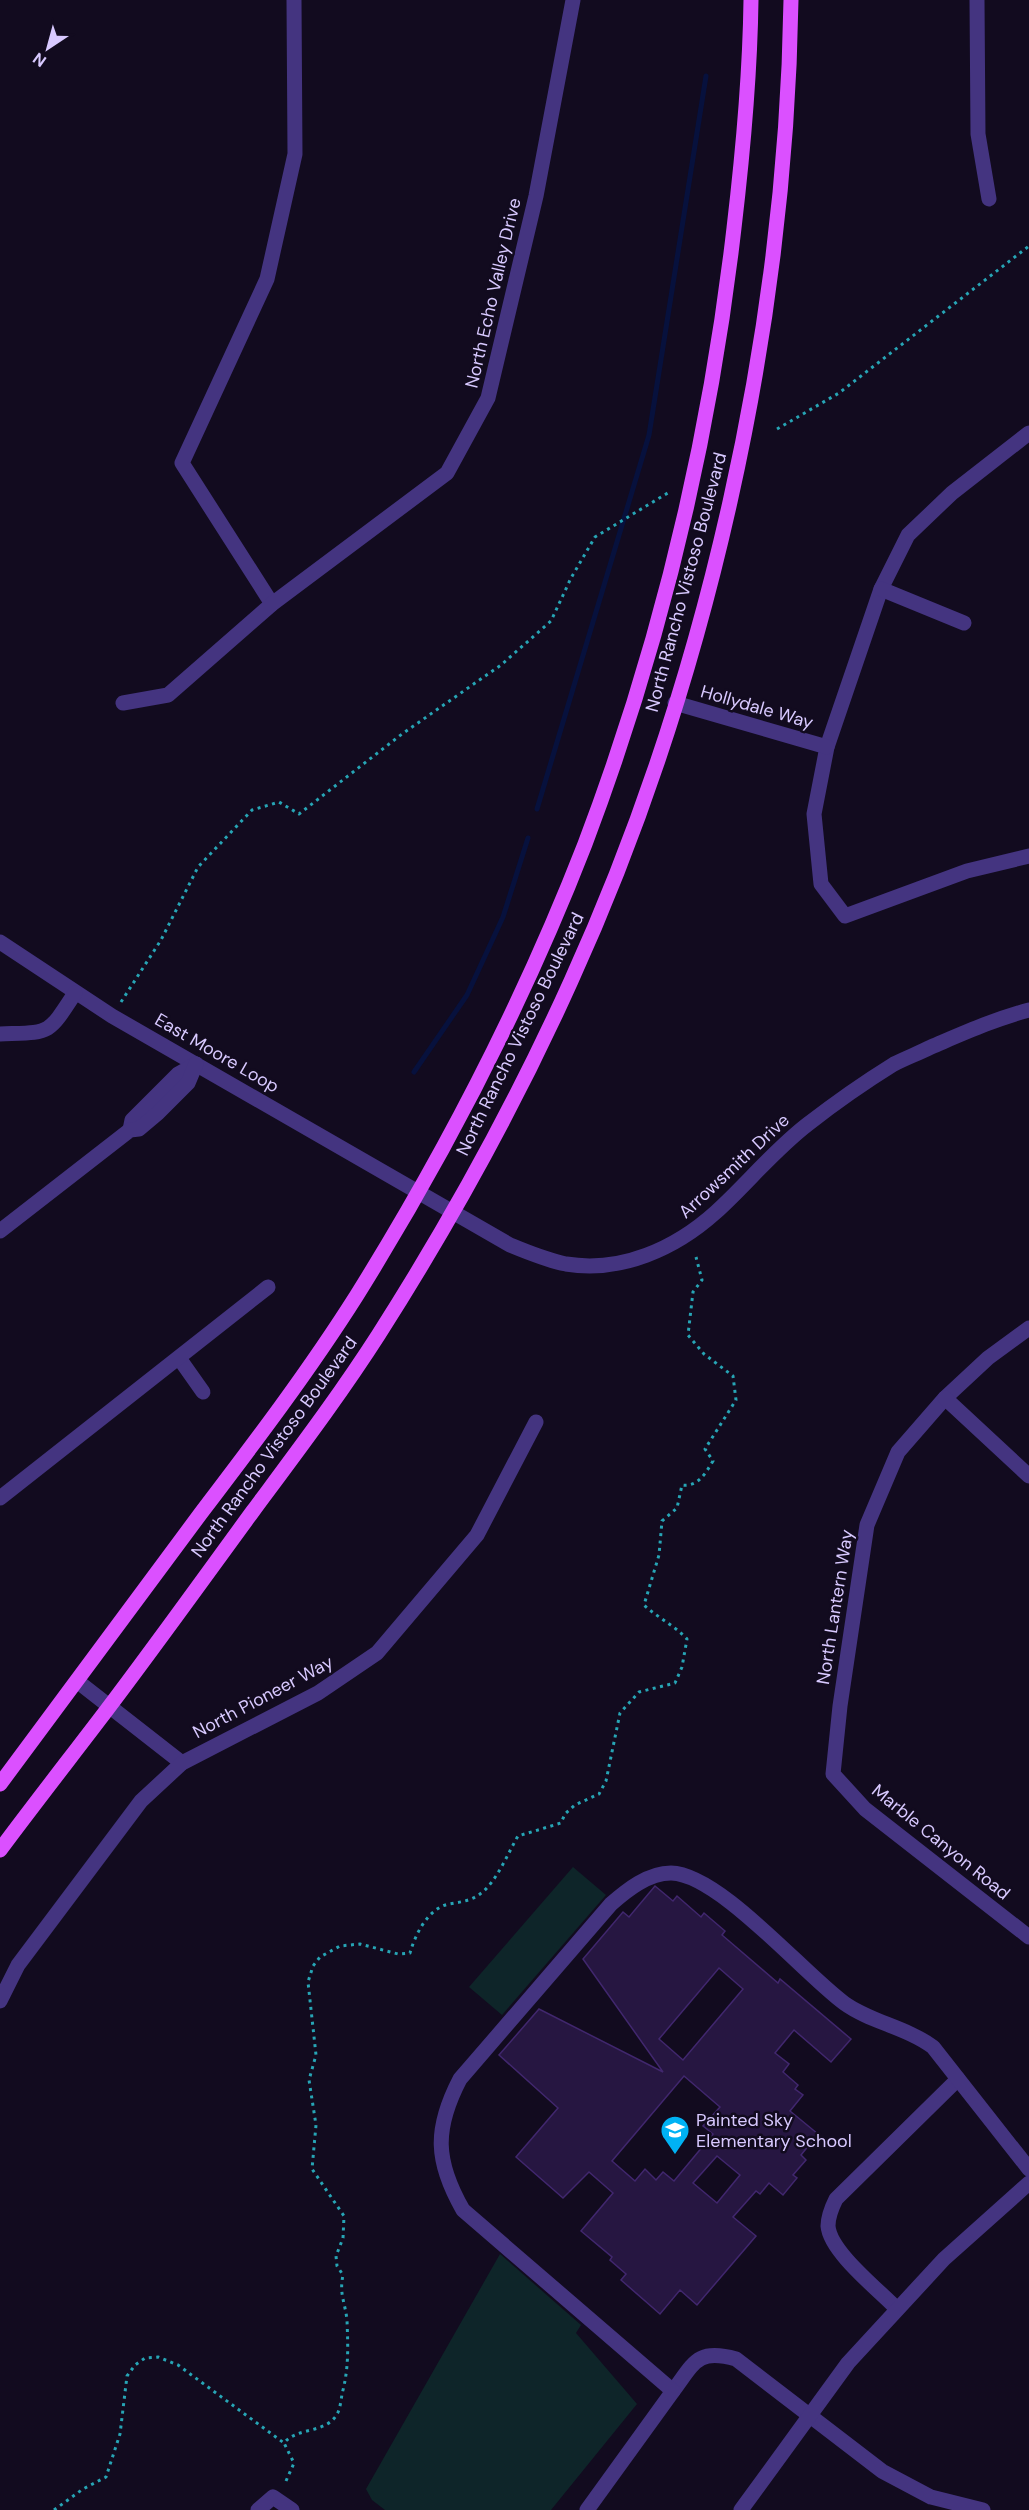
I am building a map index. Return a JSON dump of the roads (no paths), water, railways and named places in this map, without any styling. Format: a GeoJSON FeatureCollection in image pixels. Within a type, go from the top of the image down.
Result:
{"type":"FeatureCollection","features":[{"type":"Feature","properties":{"kind":"main road","name":"North Rancho Vistoso Boulevard"},"geometry":{"type":"LineString","coordinates":[[0,1784],[277,1411],[355,1297],[418,1191],[487,1066],[564,894],[615,759],[657,622],[704,424],[727,288],[741,166],[752,0]]}},
{"type":"Feature","properties":{"kind":"main road","name":"North Rancho Vistoso Boulevard"},"geometry":{"type":"LineString","coordinates":[[0,1851],[310,1434],[376,1339],[454,1212],[518,1091],[571,981],[603,906],[650,783],[711,576],[746,425],[782,170],[791,0]]}},
{"type":"Feature","properties":{"kind":"street"},"geometry":{"type":"LineString","coordinates":[[272,604],[182,463],[267,279],[294,154],[294,0]]}},
{"type":"Feature","properties":{"kind":"street","name":"North Echo Valley Drive"},"geometry":{"type":"LineString","coordinates":[[123,703],[168,695],[272,604],[447,473],[489,398],[536,196],[573,0]]}},
{"type":"Feature","properties":{"kind":"street"},"geometry":{"type":"LineString","coordinates":[[977,0],[978,134],[989,199]]}},
{"type":"Feature","properties":{"kind":"street"},"geometry":{"type":"LineString","coordinates":[[1029,433],[952,493],[908,535],[881,589],[827,747],[814,814],[821,884],[845,916],[967,871],[1029,855]]}},
{"type":"Feature","properties":{"kind":"street"},"geometry":{"type":"LineString","coordinates":[[881,589],[964,623]]}},
{"type":"Feature","properties":{"kind":"street","name":"Hollydale Way"},"geometry":{"type":"LineString","coordinates":[[675,703],[827,747]]}},
{"type":"Feature","properties":{"kind":"street","name":"East Moore Loop"},"geometry":{"type":"LineString","coordinates":[[0,942],[112,1016],[418,1191]]}},
{"type":"Feature","properties":{"kind":"street"},"geometry":{"type":"LineString","coordinates":[[0,1034],[45,1031],[53,1026],[75,993]]}},
{"type":"Feature","properties":{"kind":"street","name":"Arrowsmith Drive"},"geometry":{"type":"LineString","coordinates":[[418,1191],[510,1245],[539,1257],[566,1264],[600,1265],[649,1255],[691,1233],[807,1125],[895,1064],[990,1021],[1029,1010]]}},
{"type":"Feature","properties":{"kind":"street"},"geometry":{"type":"LineString","coordinates":[[0,1231],[130,1130],[140,1129],[188,1083],[196,1064]]}},
{"type":"Feature","properties":{"kind":"street"},"geometry":{"type":"LineString","coordinates":[[0,1498],[268,1287]]}},
{"type":"Feature","properties":{"kind":"street","name":"North Lantern Way"},"geometry":{"type":"LineString","coordinates":[[833,1774],[840,1706],[867,1525],[898,1452],[945,1398],[988,1358],[1029,1328]]}},
{"type":"Feature","properties":{"kind":"street"},"geometry":{"type":"LineString","coordinates":[[179,1358],[203,1392]]}},
{"type":"Feature","properties":{"kind":"street"},"geometry":{"type":"LineString","coordinates":[[945,1398],[1029,1476]]}},
{"type":"Feature","properties":{"kind":"street","name":"North Pioneer Way"},"geometry":{"type":"LineString","coordinates":[[0,2001],[18,1965],[141,1801],[182,1763],[318,1694],[377,1653],[477,1535],[536,1422]]}},
{"type":"Feature","properties":{"kind":"street"},"geometry":{"type":"LineString","coordinates":[[77,1681],[182,1763]]}},
{"type":"Feature","properties":{"kind":"street","name":"Marble Canyon Road"},"geometry":{"type":"LineString","coordinates":[[833,1774],[865,1809],[1029,1937]]}},
{"type":"Feature","properties":{"kind":"street"},"geometry":{"type":"LineString","coordinates":[[673,2391],[463,2210],[450,2186],[443,2159],[441,2133],[446,2105],[460,2079],[611,1904],[626,1891],[649,1878],[670,1873],[692,1877],[720,1894],[845,2004],[920,2037],[933,2048],[1029,2169]]}},
{"type":"Feature","properties":{"kind":"street"},"geometry":{"type":"LineString","coordinates":[[897,2309],[834,2245],[828,2227],[830,2211],[836,2199],[958,2079]]}},
{"type":"Feature","properties":{"kind":"street"},"geometry":{"type":"LineString","coordinates":[[741,2510],[848,2362],[944,2259],[1029,2183]]}},
{"type":"Feature","properties":{"kind":"street"},"geometry":{"type":"LineString","coordinates":[[587,2510],[691,2366],[702,2356],[718,2354],[736,2359],[927,2504],[983,2510]]}},
{"type":"Feature","properties":{"kind":"street"},"geometry":{"type":"LineString","coordinates":[[258,2510],[273,2497],[292,2510]]}},
{"type":"Feature","properties":{"kind":"waterway"},"geometry":{"type":"LineString","coordinates":[[537,809],[649,435],[706,76]]}},
{"type":"Feature","properties":{"kind":"waterway"},"geometry":{"type":"LineString","coordinates":[[414,1072],[467,995],[503,917],[528,838]]}},
{"type":"Feature","properties":{"kind":"place","name":"Painted Sky Elementary School"},"geometry":{"type":"Point","coordinates":[675,2156]}}]}
